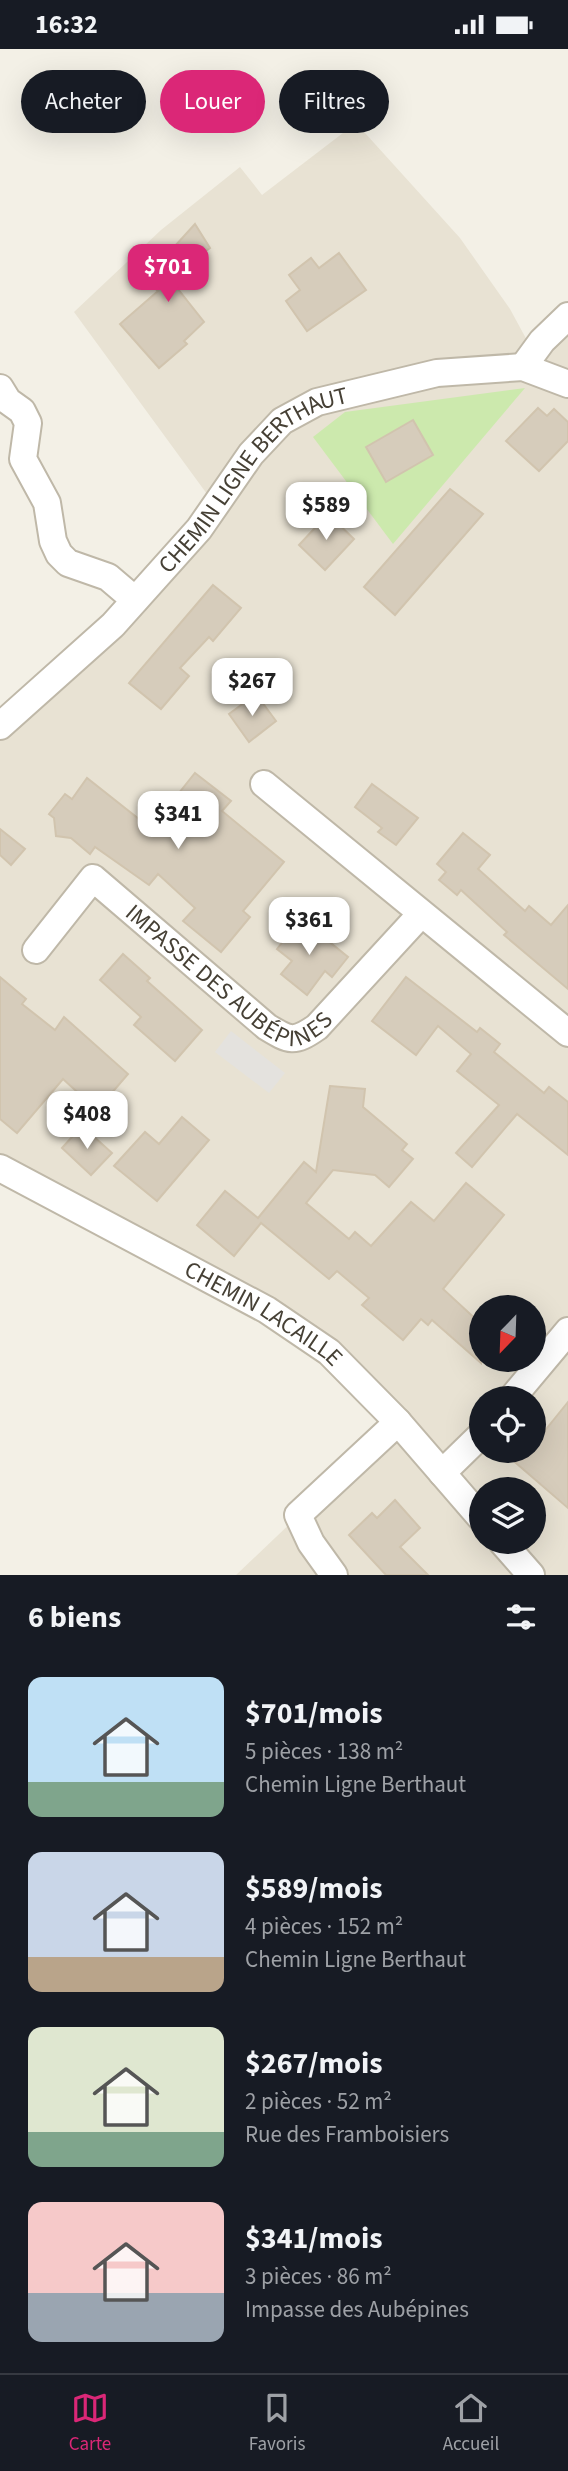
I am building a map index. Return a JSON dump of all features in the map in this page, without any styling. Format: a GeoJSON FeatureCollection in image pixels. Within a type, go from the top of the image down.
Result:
{"type":"FeatureCollection","features":[{"type":"Feature","properties":{"kind":"street"},"geometry":{"type":"LineString","coordinates":[[523,367],[542,341],[568,316]]}},
{"type":"Feature","properties":{"kind":"street","name":"CHEMIN LIGNE BERTHAUT"},"geometry":{"type":"LineString","coordinates":[[0,726],[113,625],[199,529],[251,454],[282,421],[317,402],[436,373],[523,367],[568,384]]}},
{"type":"Feature","properties":{"kind":"street"},"geometry":{"type":"LineString","coordinates":[[0,389],[8,401],[22,411],[28,423],[23,459],[47,503],[53,541],[59,554],[68,562],[108,577],[135,600]]}},
{"type":"Feature","properties":{"kind":"street"},"geometry":{"type":"LineString","coordinates":[[264,784],[568,1033]]}},
{"type":"Feature","properties":{"kind":"street","name":"IMPASSE DES AUBÉPINES"},"geometry":{"type":"LineString","coordinates":[[36,950],[93,878],[267,1027],[284,1038],[301,1039],[317,1027],[421,913]]}},
{"type":"Feature","properties":{"kind":"street","name":"CHEMIN LACAILLE"},"geometry":{"type":"LineString","coordinates":[[0,1168],[267,1310],[329,1352],[398,1422],[469,1504]]}},
{"type":"Feature","properties":{"kind":"street"},"geometry":{"type":"LineString","coordinates":[[523,1386],[566,1339]]}},
{"type":"Feature","properties":{"kind":"street"},"geometry":{"type":"LineString","coordinates":[[334,1575],[312,1543],[298,1515],[398,1422]]}},
{"type":"Feature","properties":{"kind":"street"},"geometry":{"type":"LineString","coordinates":[[442,1473],[469,1447]]}},
{"type":"Feature","properties":{"kind":"street"},"geometry":{"type":"LineString","coordinates":[[513,1554],[531,1575]]}},
{"type":"Feature","properties":{"kind":"shaded area"},"geometry":{"type":"Polygon","coordinates":[[[343,133],[365,133],[460,238],[510,309],[529,344],[568,306],[568,1575],[236,1575],[398,1421],[329,1352],[0,1168],[0,726],[215,505],[74,312],[161,230],[240,167],[262,195],[343,133]]]}},
{"type":"Feature","properties":{"kind":"shaded area"},"geometry":{"type":"Polygon","coordinates":[[[231,1031],[285,1073],[269,1093],[215,1052],[231,1031]]]}},
{"type":"Feature","properties":{"kind":"green space"},"geometry":{"type":"Polygon","coordinates":[[[525,388],[393,544],[313,437],[345,412],[525,388]]]}},
{"type":"Feature","properties":{"kind":"building"},"geometry":{"type":"Polygon","coordinates":[[[195,224],[210,248],[195,259],[174,284],[204,322],[184,341],[187,344],[159,368],[120,324],[158,291],[144,280],[195,224]]]}},
{"type":"Feature","properties":{"kind":"building"},"geometry":{"type":"Polygon","coordinates":[[[339,253],[366,290],[307,331],[286,301],[300,290],[289,275],[311,258],[319,268],[339,253]]]}},
{"type":"Feature","properties":{"kind":"building"},"geometry":{"type":"Polygon","coordinates":[[[538,408],[547,416],[554,409],[568,422],[568,441],[539,471],[506,441],[538,408]]]}},
{"type":"Feature","properties":{"kind":"building"},"geometry":{"type":"Polygon","coordinates":[[[413,420],[433,455],[386,482],[366,447],[413,420]]]}},
{"type":"Feature","properties":{"kind":"building"},"geometry":{"type":"Polygon","coordinates":[[[450,489],[483,514],[395,615],[364,587],[450,489]]]}},
{"type":"Feature","properties":{"kind":"building"},"geometry":{"type":"Polygon","coordinates":[[[328,514],[354,539],[325,570],[299,545],[328,514]]]}},
{"type":"Feature","properties":{"kind":"building"},"geometry":{"type":"Polygon","coordinates":[[[213,585],[241,608],[213,641],[209,637],[180,668],[189,676],[161,709],[129,683],[213,585]]]}},
{"type":"Feature","properties":{"kind":"building"},"geometry":{"type":"Polygon","coordinates":[[[256,694],[276,721],[249,742],[229,714],[256,694]]]}},
{"type":"Feature","properties":{"kind":"building"},"geometry":{"type":"Polygon","coordinates":[[[195,773],[231,801],[222,811],[284,862],[243,911],[250,917],[221,952],[183,921],[195,908],[158,874],[149,885],[95,847],[90,854],[71,838],[56,836],[54,818],[49,814],[65,794],[72,799],[87,778],[144,823],[148,818],[155,823],[195,773]]]}},
{"type":"Feature","properties":{"kind":"building"},"geometry":{"type":"Polygon","coordinates":[[[372,784],[418,818],[396,845],[378,832],[382,828],[355,807],[372,784]]]}},
{"type":"Feature","properties":{"kind":"building"},"geometry":{"type":"Polygon","coordinates":[[[0,829],[25,849],[11,865],[0,855],[0,829]]]}},
{"type":"Feature","properties":{"kind":"building"},"geometry":{"type":"Polygon","coordinates":[[[463,833],[490,855],[478,869],[525,911],[529,906],[551,925],[568,905],[568,989],[504,935],[507,932],[461,890],[457,895],[439,880],[446,872],[437,864],[463,833]]]}},
{"type":"Feature","properties":{"kind":"building"},"geometry":{"type":"Polygon","coordinates":[[[301,919],[348,957],[332,977],[325,971],[307,995],[281,974],[292,961],[277,949],[301,919]]]}},
{"type":"Feature","properties":{"kind":"building"},"geometry":{"type":"Polygon","coordinates":[[[123,954],[150,978],[147,981],[202,1030],[175,1061],[134,1025],[141,1017],[100,980],[123,954]]]}},
{"type":"Feature","properties":{"kind":"building"},"geometry":{"type":"Polygon","coordinates":[[[0,977],[26,999],[22,1004],[55,1030],[64,1017],[128,1074],[97,1110],[63,1079],[17,1133],[0,1119],[0,977]]]}},
{"type":"Feature","properties":{"kind":"building"},"geometry":{"type":"Polygon","coordinates":[[[406,977],[477,1032],[480,1028],[500,1044],[494,1052],[544,1093],[549,1087],[568,1102],[568,1155],[517,1114],[472,1167],[456,1153],[499,1105],[457,1071],[471,1054],[438,1026],[416,1055],[372,1021],[406,977]]]}},
{"type":"Feature","properties":{"kind":"building"},"geometry":{"type":"Polygon","coordinates":[[[330,1086],[365,1089],[363,1107],[407,1144],[402,1150],[413,1159],[389,1187],[375,1175],[333,1170],[306,1203],[349,1239],[355,1232],[371,1246],[411,1202],[434,1221],[466,1183],[504,1215],[443,1289],[469,1313],[469,1352],[432,1320],[428,1325],[421,1319],[403,1340],[362,1305],[369,1298],[337,1271],[329,1279],[261,1223],[234,1256],[197,1225],[225,1191],[258,1218],[304,1162],[316,1172],[330,1086]]]}},
{"type":"Feature","properties":{"kind":"building"},"geometry":{"type":"Polygon","coordinates":[[[182,1117],[209,1140],[157,1201],[114,1166],[145,1132],[159,1144],[182,1117]]]}},
{"type":"Feature","properties":{"kind":"building"},"geometry":{"type":"Polygon","coordinates":[[[82,1126],[112,1153],[91,1175],[62,1148],[82,1126]]]}},
{"type":"Feature","properties":{"kind":"building"},"geometry":{"type":"Polygon","coordinates":[[[568,1402],[568,1508],[546,1489],[546,1477],[532,1477],[516,1463],[546,1463],[546,1429],[568,1402]]]}},
{"type":"Feature","properties":{"kind":"building"},"geometry":{"type":"Polygon","coordinates":[[[395,1500],[420,1528],[400,1547],[428,1575],[386,1575],[349,1535],[372,1513],[377,1518],[395,1500]]]}}]}
